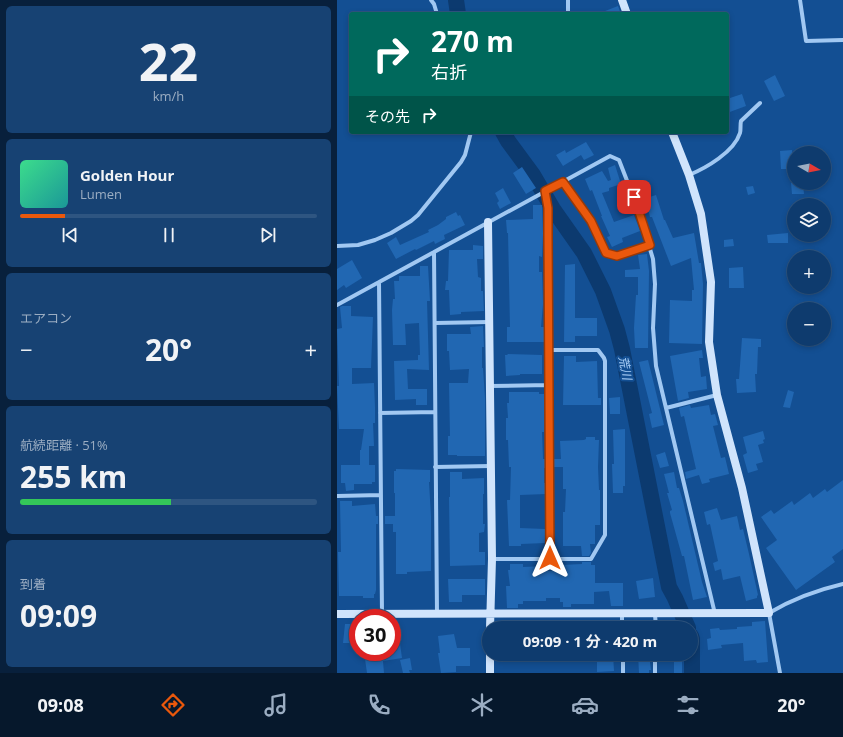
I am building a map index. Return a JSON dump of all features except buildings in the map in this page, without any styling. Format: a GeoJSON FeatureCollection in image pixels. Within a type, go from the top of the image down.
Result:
{"type":"FeatureCollection","features":[{"type":"Feature","properties":{"kind":"street"},"geometry":{"type":"LineString","coordinates":[[431,0],[436,12]]}},
{"type":"Feature","properties":{"kind":"street"},"geometry":{"type":"LineString","coordinates":[[568,0],[568,12]]}},
{"type":"Feature","properties":{"kind":"street"},"geometry":{"type":"LineString","coordinates":[[622,0],[626,12]]}},
{"type":"Feature","properties":{"kind":"street"},"geometry":{"type":"LineString","coordinates":[[800,0],[806,41],[843,40]]}},
{"type":"Feature","properties":{"kind":"street"},"geometry":{"type":"LineString","coordinates":[[689,175],[699,171],[724,154],[733,145],[740,132],[741,121],[760,103]]}},
{"type":"Feature","properties":{"kind":"street"},"geometry":{"type":"LineString","coordinates":[[337,246],[358,245],[375,240],[397,230],[415,218],[461,162],[466,151],[470,134]]}},
{"type":"Feature","properties":{"kind":"street"},"geometry":{"type":"LineString","coordinates":[[673,134],[689,175],[701,214],[711,282],[709,342],[717,395],[742,488],[769,613],[780,673]]}},
{"type":"Feature","properties":{"kind":"street"},"geometry":{"type":"LineString","coordinates":[[337,305],[610,156],[619,160],[650,245],[653,259],[655,284],[653,328],[656,366],[715,614]]}},
{"type":"Feature","properties":{"kind":"street"},"geometry":{"type":"LineString","coordinates":[[563,182],[591,221],[607,254],[617,256],[650,245]]}},
{"type":"Feature","properties":{"kind":"street"},"geometry":{"type":"LineString","coordinates":[[545,191],[548,229],[550,558]]}},
{"type":"Feature","properties":{"kind":"street"},"geometry":{"type":"LineString","coordinates":[[488,222],[491,386],[490,621]]}},
{"type":"Feature","properties":{"kind":"street"},"geometry":{"type":"LineString","coordinates":[[434,252],[437,614]]}},
{"type":"Feature","properties":{"kind":"street"},"geometry":{"type":"LineString","coordinates":[[379,282],[382,609]]}},
{"type":"Feature","properties":{"kind":"street"},"geometry":{"type":"LineString","coordinates":[[435,323],[489,322]]}},
{"type":"Feature","properties":{"kind":"street"},"geometry":{"type":"LineString","coordinates":[[491,559],[591,559],[605,535],[605,361],[596,350],[548,350]]}},
{"type":"Feature","properties":{"kind":"street"},"geometry":{"type":"LineString","coordinates":[[491,386],[549,386]]}},
{"type":"Feature","properties":{"kind":"street"},"geometry":{"type":"LineString","coordinates":[[666,408],[717,395]]}},
{"type":"Feature","properties":{"kind":"street"},"geometry":{"type":"LineString","coordinates":[[380,413],[435,412]]}},
{"type":"Feature","properties":{"kind":"street"},"geometry":{"type":"LineString","coordinates":[[435,467],[491,466]]}},
{"type":"Feature","properties":{"kind":"street"},"geometry":{"type":"LineString","coordinates":[[337,496],[381,495]]}},
{"type":"Feature","properties":{"kind":"street"},"geometry":{"type":"LineString","coordinates":[[401,614],[769,613],[791,602],[830,587],[843,584]]}},
{"type":"Feature","properties":{"kind":"street"},"geometry":{"type":"LineString","coordinates":[[337,614],[349,614]]}},
{"type":"Feature","properties":{"kind":"street"},"geometry":{"type":"LineString","coordinates":[[622,614],[622,621]]}},
{"type":"Feature","properties":{"kind":"street"},"geometry":{"type":"LineString","coordinates":[[655,614],[655,621]]}},
{"type":"Feature","properties":{"kind":"street"},"geometry":{"type":"LineString","coordinates":[[490,661],[490,673]]}},
{"type":"Feature","properties":{"kind":"street"},"geometry":{"type":"LineString","coordinates":[[623,661],[623,673]]}},
{"type":"Feature","properties":{"kind":"street"},"geometry":{"type":"LineString","coordinates":[[655,661],[655,673]]}},
{"type":"Feature","properties":{"kind":"waterway","name":"荒川"},"geometry":{"type":"LineString","coordinates":[[456,0],[458,12]]}},
{"type":"Feature","properties":{"kind":"waterway","name":"荒川"},"geometry":{"type":"LineString","coordinates":[[504,134],[533,175],[553,209],[584,253],[603,291],[622,349],[669,587],[685,621]]}},
{"type":"Feature","properties":{"kind":"waterway","name":"荒川"},"geometry":{"type":"LineString","coordinates":[[692,661],[692,673]]}},
{"type":"Feature","properties":{"kind":"route"},"geometry":{"type":"LineString","coordinates":[[550,558],[548,208],[545,191],[563,182],[591,221],[606,253],[615,256],[650,245],[634,197]]}}]}
